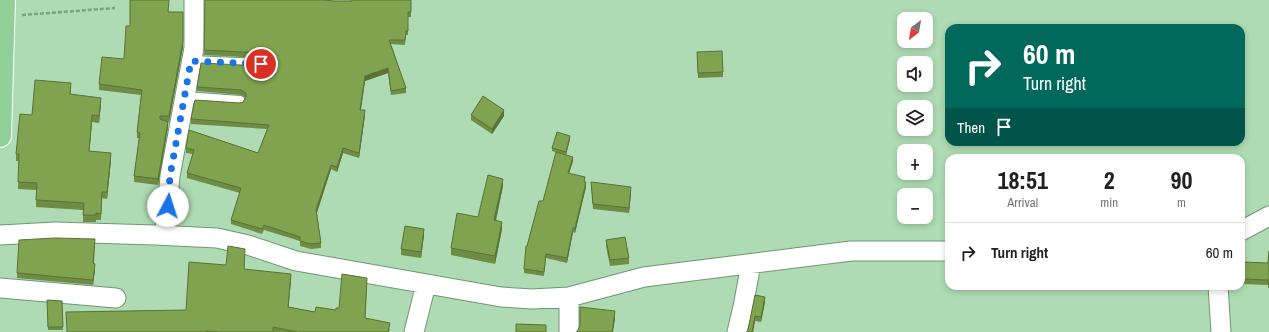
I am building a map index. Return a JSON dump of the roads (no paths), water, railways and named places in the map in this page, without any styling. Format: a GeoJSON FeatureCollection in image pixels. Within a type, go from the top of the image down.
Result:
{"type":"FeatureCollection","features":[{"type":"Feature","properties":{"kind":"highway"},"geometry":{"type":"LineString","coordinates":[[0,136],[3,8]]}},
{"type":"Feature","properties":{"kind":"street"},"geometry":{"type":"LineString","coordinates":[[165,235],[170,176],[194,48],[194,0]]}},
{"type":"Feature","properties":{"kind":"street"},"geometry":{"type":"LineString","coordinates":[[1245,229],[1269,216]]}},
{"type":"Feature","properties":{"kind":"street"},"geometry":{"type":"LineString","coordinates":[[0,236],[55,232],[217,238],[248,245],[296,261],[501,298],[532,299],[569,297],[644,277],[851,251],[945,251]]}},
{"type":"Feature","properties":{"kind":"street"},"geometry":{"type":"LineString","coordinates":[[737,332],[751,264]]}},
{"type":"Feature","properties":{"kind":"street"},"geometry":{"type":"LineString","coordinates":[[414,332],[426,284]]}},
{"type":"Feature","properties":{"kind":"street"},"geometry":{"type":"LineString","coordinates":[[0,288],[116,298]]}},
{"type":"Feature","properties":{"kind":"street"},"geometry":{"type":"LineString","coordinates":[[1218,290],[1221,332]]}},
{"type":"Feature","properties":{"kind":"street"},"geometry":{"type":"LineString","coordinates":[[569,297],[569,332]]}},
{"type":"Feature","properties":{"kind":"lane"},"geometry":{"type":"LineString","coordinates":[[191,61],[261,64]]}},
{"type":"Feature","properties":{"kind":"lane"},"geometry":{"type":"LineString","coordinates":[[185,97],[240,101]]}}]}
